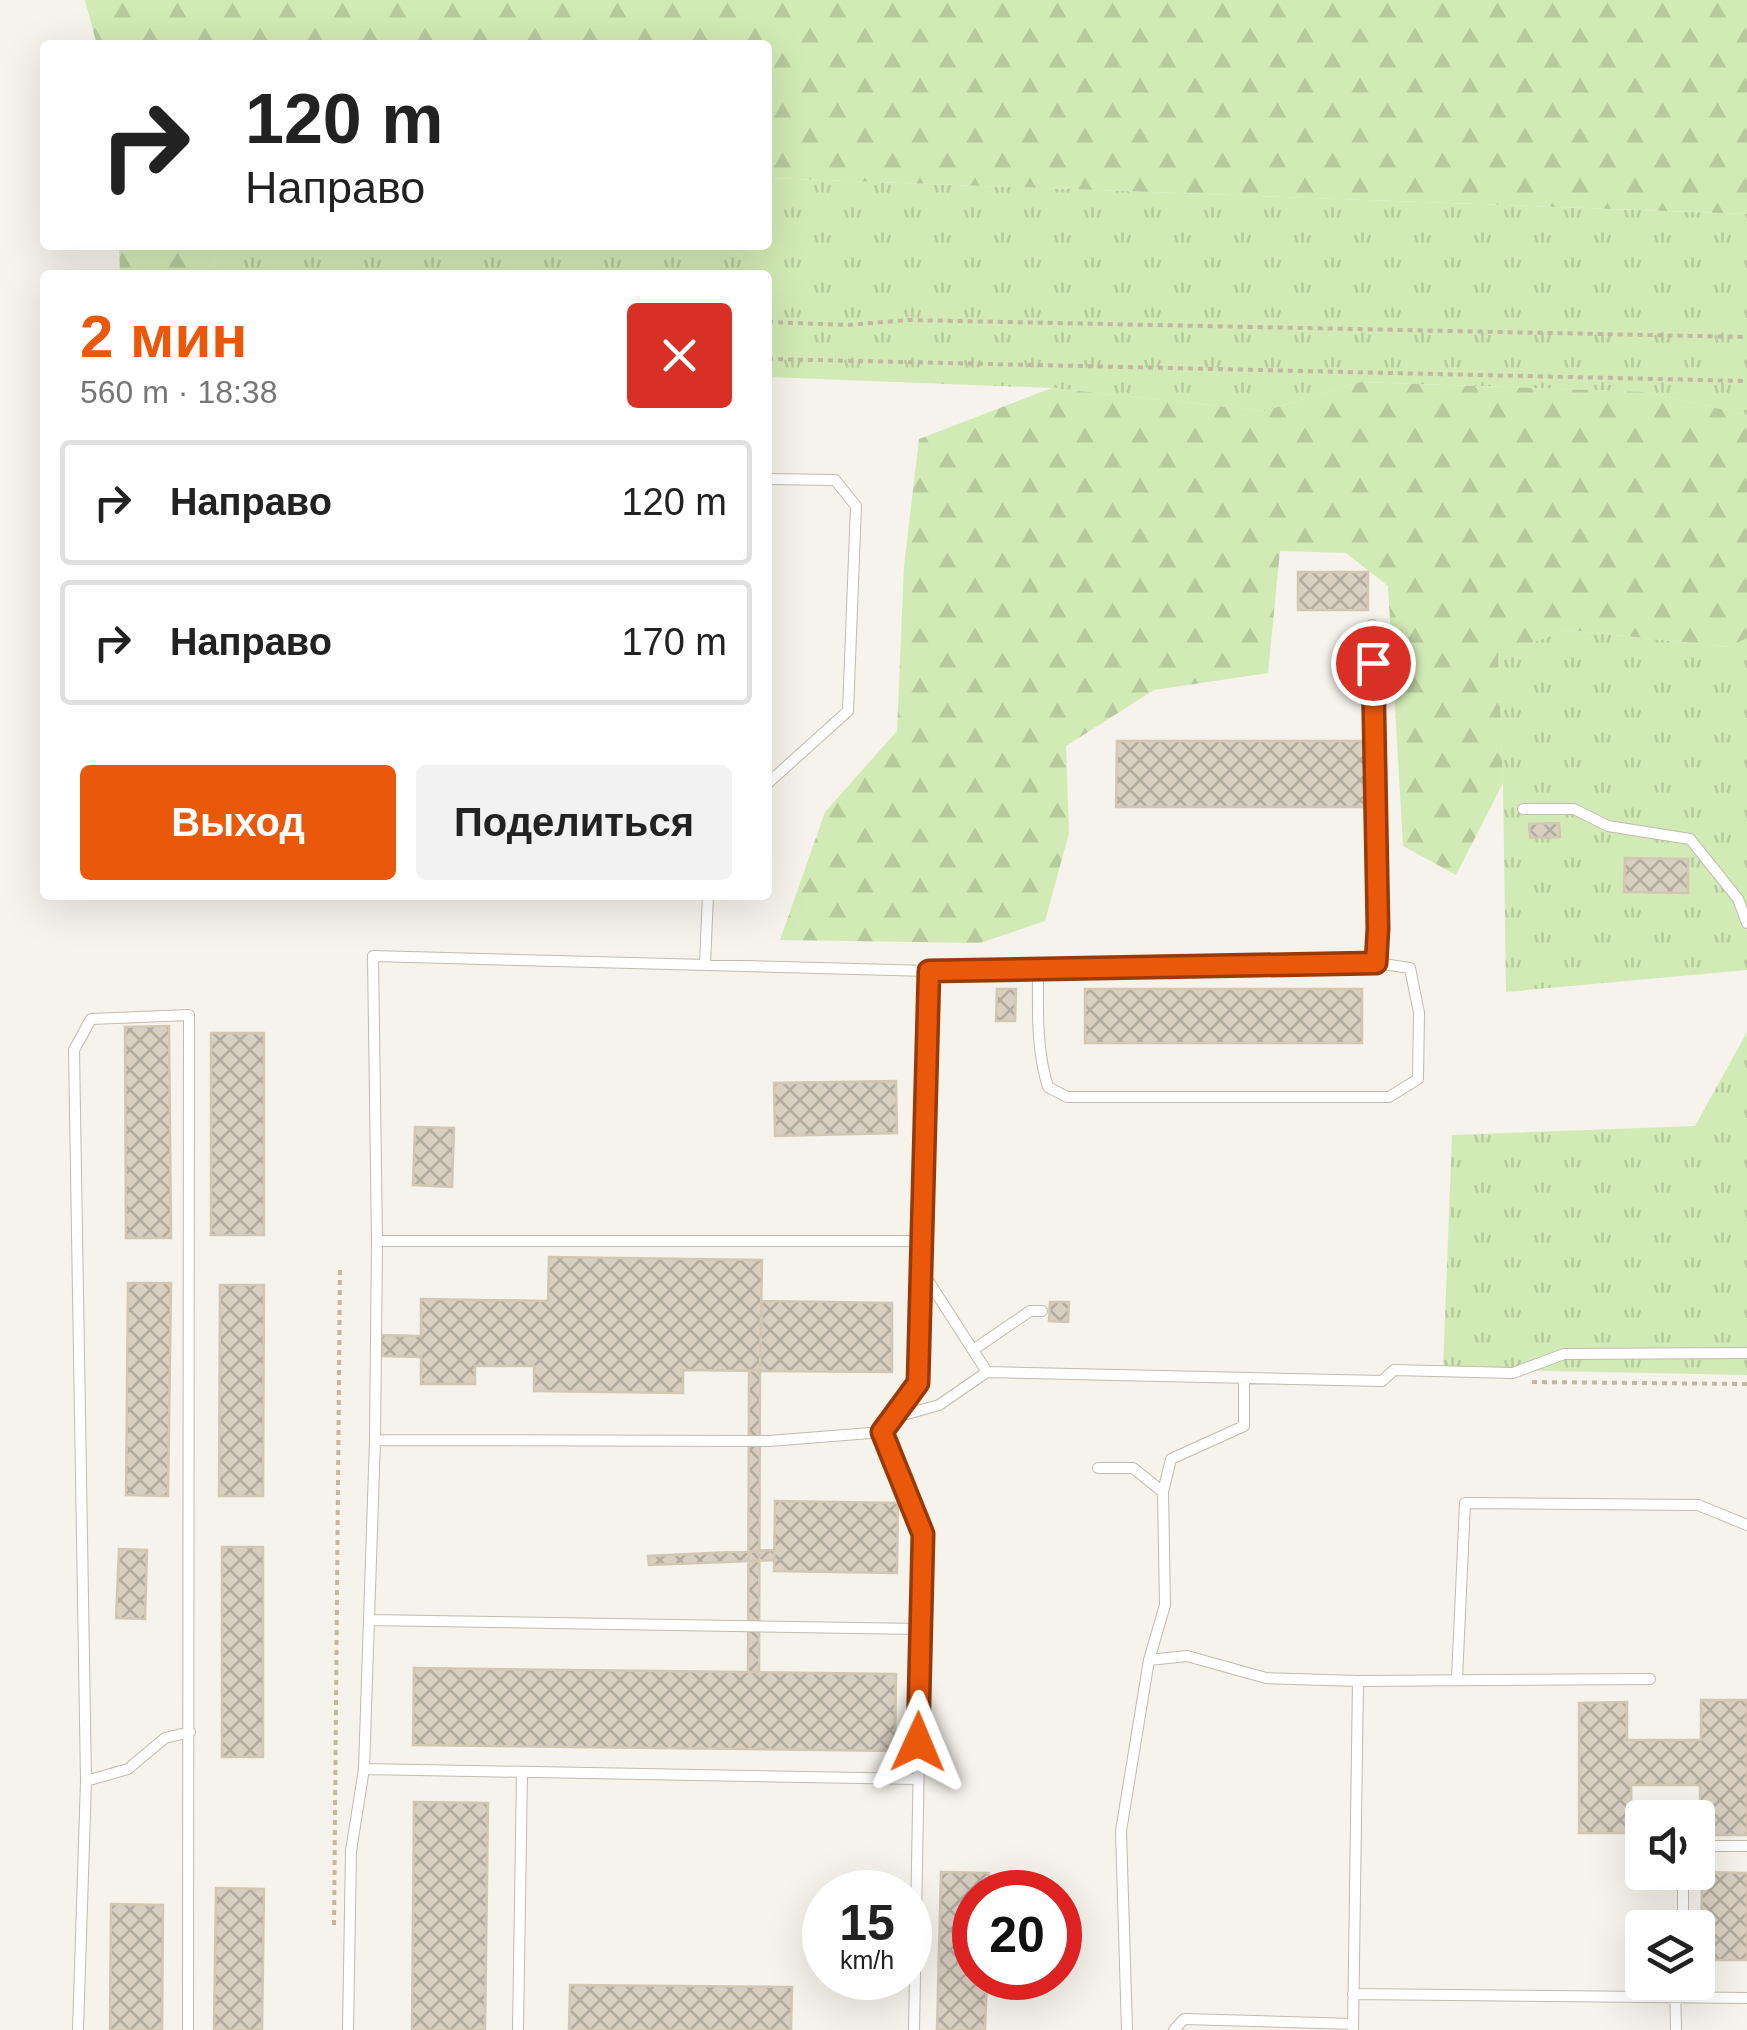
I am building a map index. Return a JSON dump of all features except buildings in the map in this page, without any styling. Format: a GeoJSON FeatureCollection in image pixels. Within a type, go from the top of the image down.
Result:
{"type":"FeatureCollection","features":[{"type":"Feature","properties":{"kind":"lane"},"geometry":{"type":"LineString","coordinates":[[772,479],[834,480],[856,506],[848,711],[772,779]]}},
{"type":"Feature","properties":{"kind":"lane"},"geometry":{"type":"LineString","coordinates":[[1372,625],[1376,963]]}},
{"type":"Feature","properties":{"kind":"lane"},"geometry":{"type":"LineString","coordinates":[[1523,810],[1574,809],[1608,826],[1690,839],[1738,899],[1747,923]]}},
{"type":"Feature","properties":{"kind":"lane"},"geometry":{"type":"LineString","coordinates":[[705,964],[708,900]]}},
{"type":"Feature","properties":{"kind":"lane"},"geometry":{"type":"LineString","coordinates":[[348,2030],[352,1851],[364,1768],[375,1440],[373,956],[929,971],[1376,963],[1410,968],[1419,1012],[1418,1079],[1389,1097],[1067,1097],[1048,1088],[1042,1069],[1038,970]]}},
{"type":"Feature","properties":{"kind":"lane"},"geometry":{"type":"LineString","coordinates":[[375,1440],[770,1441],[882,1432],[918,1383],[929,971]]}},
{"type":"Feature","properties":{"kind":"lane"},"geometry":{"type":"LineString","coordinates":[[78,2030],[86,1781],[74,1050],[91,1019],[189,1015],[188,2030]]}},
{"type":"Feature","properties":{"kind":"lane"},"geometry":{"type":"LineString","coordinates":[[377,1241],[922,1241]]}},
{"type":"Feature","properties":{"kind":"lane"},"geometry":{"type":"LineString","coordinates":[[922,1270],[987,1372]]}},
{"type":"Feature","properties":{"kind":"lane"},"geometry":{"type":"LineString","coordinates":[[973,1350],[1030,1311],[1042,1311]]}},
{"type":"Feature","properties":{"kind":"lane"},"geometry":{"type":"LineString","coordinates":[[896,1417],[939,1405],[987,1372],[1382,1380],[1394,1370],[1513,1374],[1564,1354],[1747,1353]]}},
{"type":"Feature","properties":{"kind":"lane"},"geometry":{"type":"LineString","coordinates":[[1127,2030],[1121,1832],[1149,1660],[1165,1604],[1162,1492],[1171,1459],[1244,1426],[1244,1378]]}},
{"type":"Feature","properties":{"kind":"lane"},"geometry":{"type":"LineString","coordinates":[[882,1432],[923,1534],[914,2030]]}},
{"type":"Feature","properties":{"kind":"lane"},"geometry":{"type":"LineString","coordinates":[[1098,1468],[1134,1468],[1162,1492]]}},
{"type":"Feature","properties":{"kind":"lane"},"geometry":{"type":"LineString","coordinates":[[1457,1679],[1464,1503],[1698,1504],[1747,1525]]}},
{"type":"Feature","properties":{"kind":"lane"},"geometry":{"type":"LineString","coordinates":[[369,1620],[920,1628]]}},
{"type":"Feature","properties":{"kind":"lane"},"geometry":{"type":"LineString","coordinates":[[1149,1660],[1186,1656],[1266,1678],[1358,1682],[1650,1680]]}},
{"type":"Feature","properties":{"kind":"lane"},"geometry":{"type":"LineString","coordinates":[[1174,2030],[1184,2018],[1353,2027],[1358,1682]]}},
{"type":"Feature","properties":{"kind":"lane"},"geometry":{"type":"LineString","coordinates":[[86,1781],[128,1769],[165,1738],[190,1732]]}},
{"type":"Feature","properties":{"kind":"lane"},"geometry":{"type":"LineString","coordinates":[[364,1768],[917,1779]]}},
{"type":"Feature","properties":{"kind":"lane"},"geometry":{"type":"LineString","coordinates":[[518,2030],[522,1773]]}},
{"type":"Feature","properties":{"kind":"lane"},"geometry":{"type":"LineString","coordinates":[[1715,1846],[1747,1846]]}},
{"type":"Feature","properties":{"kind":"lane"},"geometry":{"type":"LineString","coordinates":[[1353,1994],[1625,1997]]}},
{"type":"Feature","properties":{"kind":"lane"},"geometry":{"type":"LineString","coordinates":[[1715,1998],[1747,1998]]}},
{"type":"Feature","properties":{"kind":"lane"},"geometry":{"type":"LineString","coordinates":[[1674,2000],[1676,2030]]}},
{"type":"Feature","properties":{"kind":"path"},"geometry":{"type":"LineString","coordinates":[[772,322],[848,324],[908,320],[1747,337]]}},
{"type":"Feature","properties":{"kind":"path"},"geometry":{"type":"LineString","coordinates":[[772,359],[1747,381]]}},
{"type":"Feature","properties":{"kind":"path"},"geometry":{"type":"LineString","coordinates":[[334,1932],[340,1265]]}},
{"type":"Feature","properties":{"kind":"path"},"geometry":{"type":"LineString","coordinates":[[1516,1382],[1747,1384]]}},
{"type":"Feature","properties":{"kind":"green space"},"geometry":{"type":"Polygon","coordinates":[[[85,0],[1747,0],[1747,214],[772,178],[772,40],[96,40],[85,0]]]}},
{"type":"Feature","properties":{"kind":"green space"},"geometry":{"type":"Polygon","coordinates":[[[772,178],[1747,214],[1747,415],[1646,392],[1360,382],[1264,411],[1052,388],[772,377],[772,270],[209,270],[221,250],[772,250],[772,178]]]}},
{"type":"Feature","properties":{"kind":"green space"},"geometry":{"type":"Polygon","coordinates":[[[119,250],[221,250],[209,270],[120,270],[119,250]]]}},
{"type":"Feature","properties":{"kind":"green space"},"geometry":{"type":"Polygon","coordinates":[[[1360,382],[1646,392],[1747,415],[1747,638],[1729,647],[1568,630],[1498,655],[1503,783],[1456,875],[1403,846],[1388,586],[1346,553],[1280,551],[1268,673],[1154,690],[1066,746],[1069,833],[1045,921],[980,943],[780,940],[825,812],[897,731],[904,566],[919,439],[1052,388],[1264,411],[1360,382]]]}},
{"type":"Feature","properties":{"kind":"green space"},"geometry":{"type":"Polygon","coordinates":[[[1568,630],[1729,647],[1747,638],[1747,970],[1506,992],[1497,655],[1568,630]]]}},
{"type":"Feature","properties":{"kind":"green space"},"geometry":{"type":"Polygon","coordinates":[[[1747,1032],[1747,1375],[1443,1369],[1452,1135],[1695,1126],[1747,1032]]]}},
{"type":"Feature","properties":{"kind":"route"},"geometry":{"type":"LineString","coordinates":[[918,1742],[923,1534],[882,1432],[918,1383],[929,971],[1376,963],[1373,663]]}}]}
